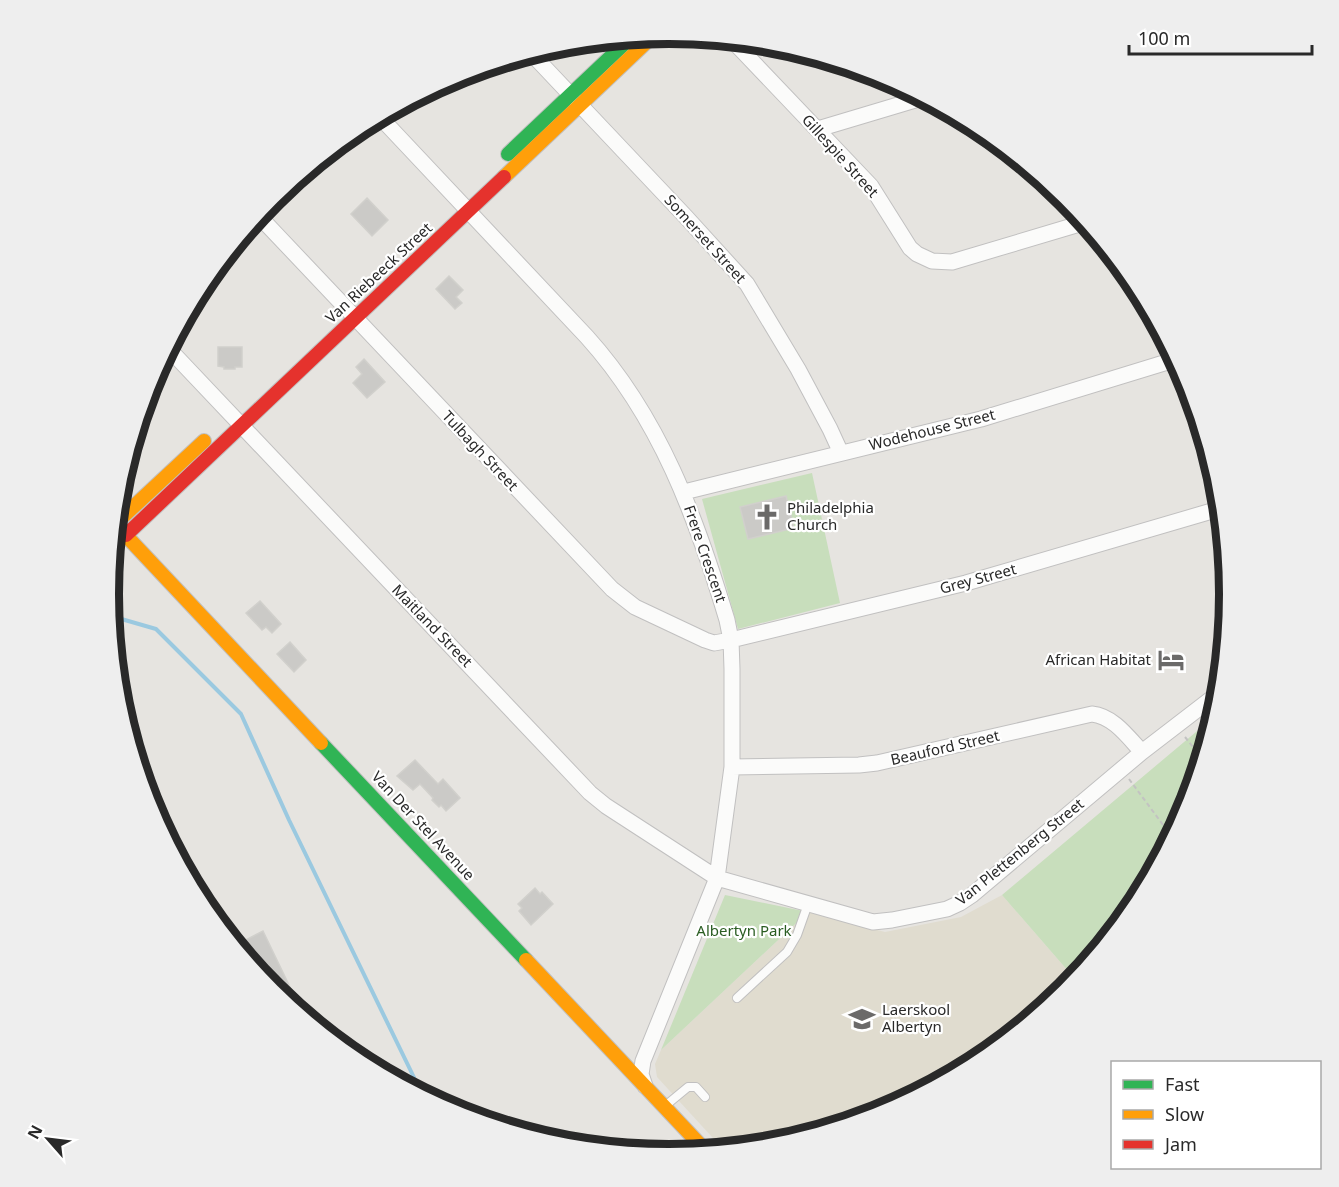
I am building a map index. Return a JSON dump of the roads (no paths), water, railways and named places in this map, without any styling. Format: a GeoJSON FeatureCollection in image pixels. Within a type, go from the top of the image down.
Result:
{"type":"FeatureCollection","features":[{"type":"Feature","properties":{"kind":"street","name":"Van Riebeeck Street"},"geometry":{"type":"LineString","coordinates":[[501,160],[642,45]]}},
{"type":"Feature","properties":{"kind":"street","name":"Van Riebeeck Street"},"geometry":{"type":"LineString","coordinates":[[125,515],[181,462],[351,314],[464,203],[575,100],[624,46]]}},
{"type":"Feature","properties":{"kind":"street","name":"Gillespie Street"},"geometry":{"type":"LineString","coordinates":[[740,48],[871,186],[905,242],[917,254],[940,263],[952,262],[1077,225]]}},
{"type":"Feature","properties":{"kind":"street","name":"Somerset Street"},"geometry":{"type":"LineString","coordinates":[[537,60],[747,284],[798,369],[841,453]]}},
{"type":"Feature","properties":{"kind":"street"},"geometry":{"type":"LineString","coordinates":[[818,129],[914,100]]}},
{"type":"Feature","properties":{"kind":"street","name":"Frere Crescent"},"geometry":{"type":"LineString","coordinates":[[386,123],[464,203],[616,370],[667,454],[684,492],[718,591],[731,640],[732,767],[717,878],[643,1061],[640,1072],[645,1086]]}},
{"type":"Feature","properties":{"kind":"street","name":"Tulbagh Street"},"geometry":{"type":"LineString","coordinates":[[265,222],[621,597],[635,607],[705,640],[714,643],[731,640]]}},
{"type":"Feature","properties":{"kind":"street","name":"Van Riebeeck Street"},"geometry":{"type":"LineString","coordinates":[[264,385],[351,314]]}},
{"type":"Feature","properties":{"kind":"street","name":"Maitland Street"},"geometry":{"type":"LineString","coordinates":[[174,355],[230,420],[590,793],[606,806],[717,878]]}},
{"type":"Feature","properties":{"kind":"street","name":"Wodehouse Street"},"geometry":{"type":"LineString","coordinates":[[684,492],[981,419],[1168,362]]}},
{"type":"Feature","properties":{"kind":"street","name":"Van Riebeeck Street"},"geometry":{"type":"LineString","coordinates":[[126,536],[191,474],[230,420]]}},
{"type":"Feature","properties":{"kind":"street"},"geometry":{"type":"LineString","coordinates":[[181,462],[191,474]]}},
{"type":"Feature","properties":{"kind":"street","name":"Grey Street"},"geometry":{"type":"LineString","coordinates":[[731,640],[966,583],[1213,511]]}},
{"type":"Feature","properties":{"kind":"street","name":"Van Der Stel Avenue"},"geometry":{"type":"LineString","coordinates":[[123,533],[698,1142]]}},
{"type":"Feature","properties":{"kind":"street","name":"Van Plettenberg Street"},"geometry":{"type":"LineString","coordinates":[[717,878],[876,922],[917,916],[954,906],[972,895],[1121,769],[1209,700]]}},
{"type":"Feature","properties":{"kind":"street","name":"Beauford Street"},"geometry":{"type":"LineString","coordinates":[[732,767],[850,766],[877,763],[1092,714],[1104,717],[1111,722],[1124,732],[1142,752]]}},
{"type":"Feature","properties":{"kind":"lane"},"geometry":{"type":"LineString","coordinates":[[737,998],[787,952],[808,904]]}},
{"type":"Feature","properties":{"kind":"lane"},"geometry":{"type":"LineString","coordinates":[[664,1107],[688,1087],[696,1088],[705,1097]]}},
{"type":"Feature","properties":{"kind":"waterway"},"geometry":{"type":"LineString","coordinates":[[120,619],[156,629],[241,714],[289,820],[416,1082]]}},
{"type":"Feature","properties":{"kind":"place","name":"Philadelphia Church"},"geometry":{"type":"Point","coordinates":[767,517]}},
{"type":"Feature","properties":{"kind":"place","name":"African Habitat"},"geometry":{"type":"Point","coordinates":[1171,660]}},
{"type":"Feature","properties":{"kind":"place","name":"Laerskool Albertyn"},"geometry":{"type":"Point","coordinates":[862,1019]}},
{"type":"Feature","properties":{"kind":"park label","name":"Albertyn Park"},"geometry":{"type":"Point","coordinates":[744,931]}}]}
